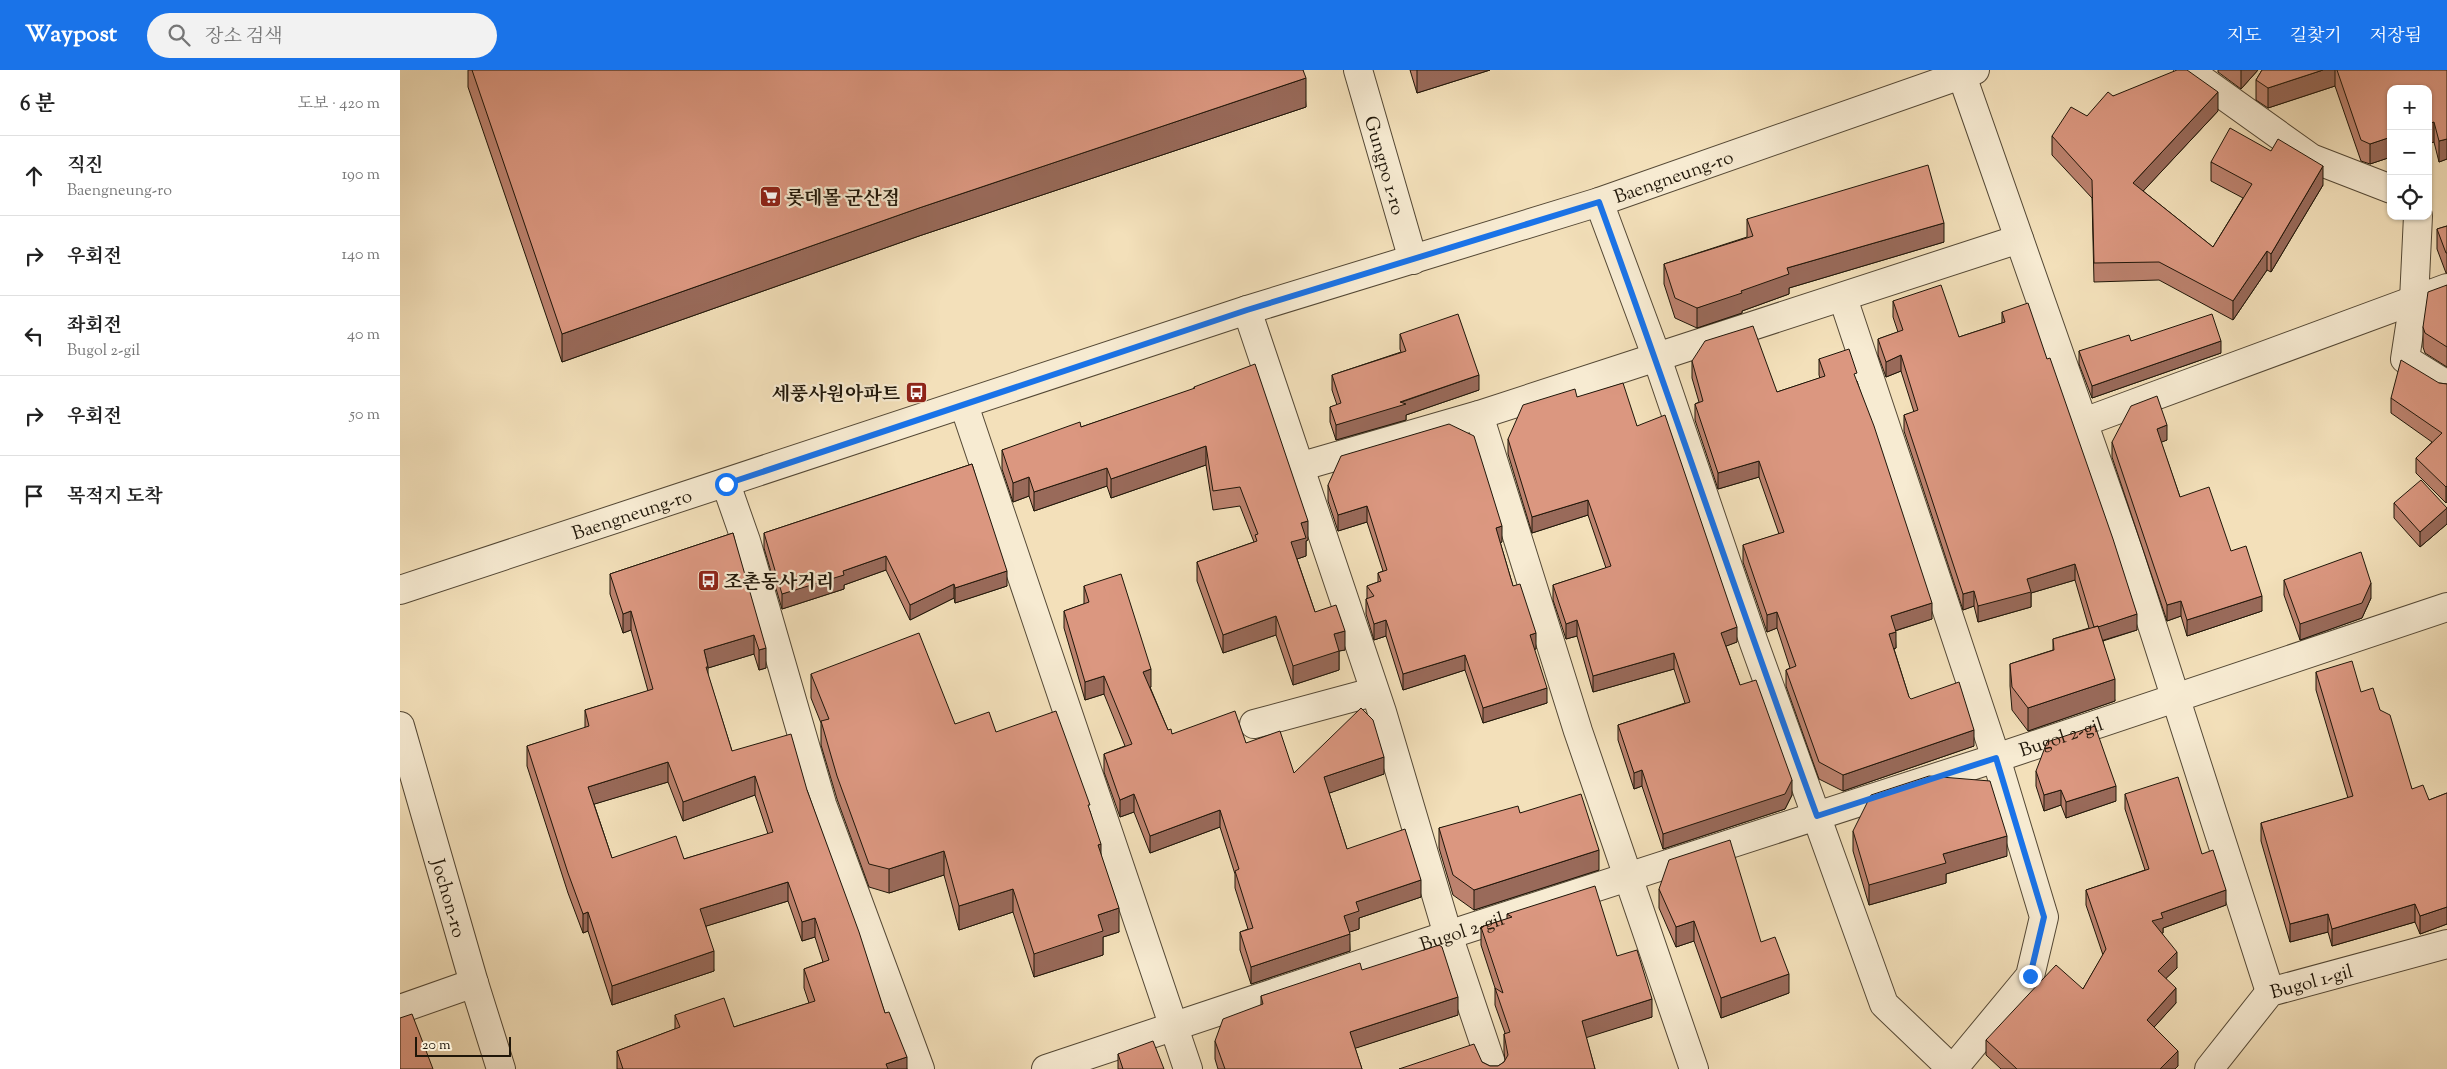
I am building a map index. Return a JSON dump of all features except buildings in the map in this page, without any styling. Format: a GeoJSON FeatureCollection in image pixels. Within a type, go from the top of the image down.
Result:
{"type":"FeatureCollection","features":[{"type":"Feature","properties":{"kind":"street","name":"Gungpo 1-ro"},"geometry":{"type":"LineString","coordinates":[[1358,70],[1413,260]]}},
{"type":"Feature","properties":{"kind":"street"},"geometry":{"type":"LineString","coordinates":[[2188,70],[2311,158],[2387,187]]}},
{"type":"Feature","properties":{"kind":"street","name":"Baengneung-ro"},"geometry":{"type":"LineString","coordinates":[[400,590],[726,484],[1247,310],[1599,202],[1966,71]]}},
{"type":"Feature","properties":{"kind":"street"},"geometry":{"type":"LineString","coordinates":[[1966,71],[2018,239],[2084,422],[2176,697],[2270,992]]}},
{"type":"Feature","properties":{"kind":"street"},"geometry":{"type":"LineString","coordinates":[[1599,202],[1656,358],[1754,643],[1884,1004],[1952,1069],[2030,976],[2044,917],[1996,758],[1843,298]]}},
{"type":"Feature","properties":{"kind":"street"},"geometry":{"type":"LineString","coordinates":[[2418,220],[2414,300],[2405,359],[2447,385]]}},
{"type":"Feature","properties":{"kind":"street"},"geometry":{"type":"LineString","coordinates":[[1299,467],[1479,415],[1843,298],[2018,239]]}},
{"type":"Feature","properties":{"kind":"street"},"geometry":{"type":"LineString","coordinates":[[2084,422],[2447,288]]}},
{"type":"Feature","properties":{"kind":"street"},"geometry":{"type":"LineString","coordinates":[[1247,310],[1374,692],[1448,935],[1493,1069]]}},
{"type":"Feature","properties":{"kind":"street"},"geometry":{"type":"LineString","coordinates":[[964,405],[1188,1069]]}},
{"type":"Feature","properties":{"kind":"street"},"geometry":{"type":"LineString","coordinates":[[1479,415],[1627,878],[1694,1069]]}},
{"type":"Feature","properties":{"kind":"street"},"geometry":{"type":"LineString","coordinates":[[726,484],[746,540],[822,804],[920,1069]]}},
{"type":"Feature","properties":{"kind":"street","name":"Bugol 2-gil"},"geometry":{"type":"LineString","coordinates":[[1046,1069],[1088,1062],[1173,1026],[1996,758],[2447,607]]}},
{"type":"Feature","properties":{"kind":"street"},"geometry":{"type":"LineString","coordinates":[[1254,724],[1374,692]]}},
{"type":"Feature","properties":{"kind":"street","name":"Jochon-ro"},"geometry":{"type":"LineString","coordinates":[[400,726],[474,984],[502,1069]]}},
{"type":"Feature","properties":{"kind":"street","name":"Bugol 1-gil"},"geometry":{"type":"LineString","coordinates":[[2209,1069],[2270,992],[2447,944]]}},
{"type":"Feature","properties":{"kind":"street"},"geometry":{"type":"LineString","coordinates":[[400,1009],[474,984]]}},
{"type":"Feature","properties":{"kind":"place","name":"롯데몰 군산점"},"geometry":{"type":"Point","coordinates":[770,197]}},
{"type":"Feature","properties":{"kind":"place","name":"세풍사원아파트"},"geometry":{"type":"Point","coordinates":[916,393]}},
{"type":"Feature","properties":{"kind":"place","name":"조촌동사거리"},"geometry":{"type":"Point","coordinates":[708,581]}},
{"type":"Feature","properties":{"kind":"route"},"geometry":{"type":"LineString","coordinates":[[726,484],[1247,310],[1599,202],[1656,358],[1754,643],[1817,816],[1996,758],[2044,917],[2030,976]]}}]}
